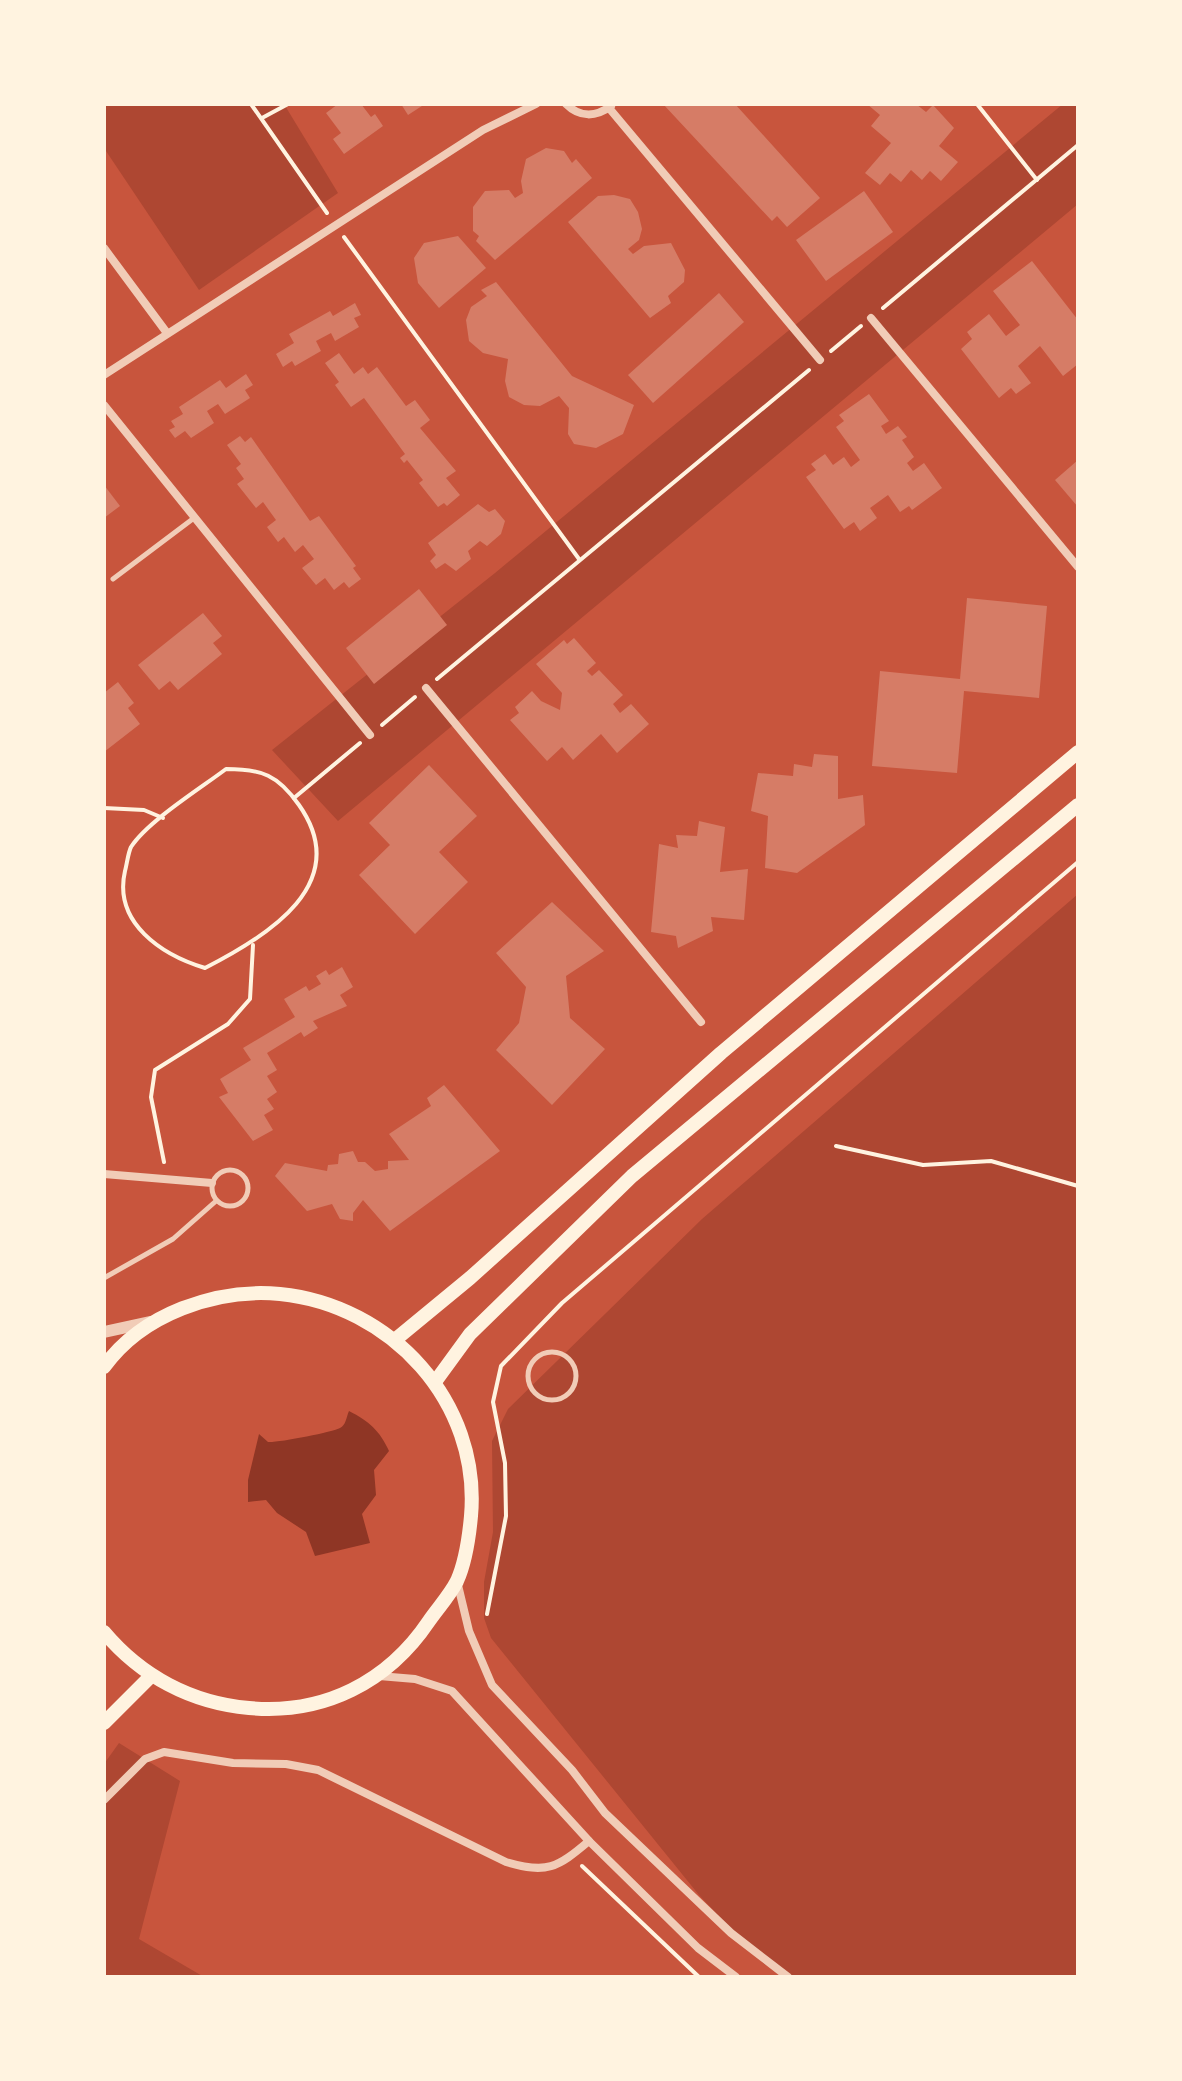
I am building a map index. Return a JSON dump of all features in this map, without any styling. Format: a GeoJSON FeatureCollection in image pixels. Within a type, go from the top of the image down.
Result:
{"type":"FeatureCollection","features":[{"type":"Feature","properties":{"kind":"main road"},"geometry":{"type":"LineString","coordinates":[[396,1339],[470,1278],[721,1053],[1078,752]]}},
{"type":"Feature","properties":{"kind":"main road"},"geometry":{"type":"LineString","coordinates":[[435,1382],[470,1334],[632,1176],[1078,805]]}},
{"type":"Feature","properties":{"kind":"main road"},"geometry":{"type":"LineString","coordinates":[[104,1367],[115,1352],[153,1322],[224,1296],[263,1292],[303,1296],[341,1307],[396,1339],[435,1382],[455,1418],[468,1459],[471,1486],[468,1543],[457,1581],[409,1651],[379,1676],[343,1694],[306,1706],[266,1710],[225,1706],[187,1695],[151,1676],[104,1632]]}},
{"type":"Feature","properties":{"kind":"main road"},"geometry":{"type":"LineString","coordinates":[[104,1723],[151,1676]]}},
{"type":"Feature","properties":{"kind":"street"},"geometry":{"type":"LineString","coordinates":[[104,375],[483,130],[536,104]]}},
{"type":"Feature","properties":{"kind":"street"},"geometry":{"type":"LineString","coordinates":[[566,104],[580,114],[590,115],[611,106],[820,360]]}},
{"type":"Feature","properties":{"kind":"street"},"geometry":{"type":"LineString","coordinates":[[104,248],[167,333]]}},
{"type":"Feature","properties":{"kind":"street"},"geometry":{"type":"LineString","coordinates":[[871,318],[1078,567]]}},
{"type":"Feature","properties":{"kind":"street"},"geometry":{"type":"LineString","coordinates":[[104,405],[370,735]]}},
{"type":"Feature","properties":{"kind":"street"},"geometry":{"type":"LineString","coordinates":[[426,688],[701,1022]]}},
{"type":"Feature","properties":{"kind":"street"},"geometry":{"type":"LineString","coordinates":[[104,1174],[212,1183]]}},
{"type":"Feature","properties":{"kind":"street"},"geometry":{"type":"LineString","coordinates":[[104,1332],[153,1322]]}},
{"type":"Feature","properties":{"kind":"street"},"geometry":{"type":"LineString","coordinates":[[457,1581],[469,1631],[492,1685],[572,1770],[605,1813],[731,1933],[788,1977]]}},
{"type":"Feature","properties":{"kind":"street"},"geometry":{"type":"LineString","coordinates":[[379,1676],[415,1679],[452,1691],[589,1841],[698,1948],[736,1977]]}},
{"type":"Feature","properties":{"kind":"street"},"geometry":{"type":"LineString","coordinates":[[104,1800],[145,1759],[164,1752],[233,1763],[286,1764],[318,1770],[506,1862],[536,1871],[564,1862],[589,1841]]}},
{"type":"Feature","properties":{"kind":"lane"},"geometry":{"type":"LineString","coordinates":[[113,579],[195,517]]}},
{"type":"Feature","properties":{"kind":"lane"},"geometry":{"type":"LineString","coordinates":[[229,1170],[242,1174],[248,1185],[246,1196],[235,1206],[225,1206],[216,1201],[212,1183],[218,1174],[229,1170]]}},
{"type":"Feature","properties":{"kind":"lane"},"geometry":{"type":"LineString","coordinates":[[104,1278],[173,1239],[216,1201]]}},
{"type":"Feature","properties":{"kind":"lane"},"geometry":{"type":"LineString","coordinates":[[561,1353],[575,1366],[575,1384],[564,1397],[546,1399],[533,1391],[529,1383],[530,1366],[540,1354],[561,1353]]}},
{"type":"Feature","properties":{"kind":"path"},"geometry":{"type":"LineString","coordinates":[[251,104],[336,226],[580,560]]}},
{"type":"Feature","properties":{"kind":"path"},"geometry":{"type":"LineString","coordinates":[[261,119],[288,104]]}},
{"type":"Feature","properties":{"kind":"path"},"geometry":{"type":"LineString","coordinates":[[977,104],[1037,180]]}},
{"type":"Feature","properties":{"kind":"path"},"geometry":{"type":"LineString","coordinates":[[294,798],[1078,145]]}},
{"type":"Feature","properties":{"kind":"path"},"geometry":{"type":"LineString","coordinates":[[226,769],[256,769],[285,786],[294,798],[314,826],[318,866],[299,903],[253,944],[205,968],[176,959],[138,931],[121,889],[131,848],[163,818],[226,769]]}},
{"type":"Feature","properties":{"kind":"path"},"geometry":{"type":"LineString","coordinates":[[104,808],[144,810],[163,818]]}},
{"type":"Feature","properties":{"kind":"path"},"geometry":{"type":"LineString","coordinates":[[487,1614],[506,1516],[505,1463],[493,1402],[501,1366],[562,1303],[1078,862]]}},
{"type":"Feature","properties":{"kind":"path"},"geometry":{"type":"LineString","coordinates":[[168,1180],[151,1097],[155,1070],[228,1024],[250,999],[253,944]]}},
{"type":"Feature","properties":{"kind":"path"},"geometry":{"type":"LineString","coordinates":[[836,1146],[923,1165],[991,1161],[1078,1186]]}},
{"type":"Feature","properties":{"kind":"path"},"geometry":{"type":"LineString","coordinates":[[572,1855],[699,1977]]}},
{"type":"Feature","properties":{"kind":"shaded area"},"geometry":{"type":"Polygon","coordinates":[[[104,104],[284,104],[338,193],[199,290],[104,148],[104,104]]]}},
{"type":"Feature","properties":{"kind":"shaded area"},"geometry":{"type":"Polygon","coordinates":[[[1063,104],[1078,104],[1078,204],[338,821],[272,750],[495,573],[1063,104]]]}},
{"type":"Feature","properties":{"kind":"shaded area"},"geometry":{"type":"Polygon","coordinates":[[[1078,894],[1078,1977],[793,1977],[764,1964],[699,1895],[491,1638],[484,1618],[484,1582],[493,1532],[492,1441],[508,1409],[702,1219],[1078,894]]]}},
{"type":"Feature","properties":{"kind":"shaded area"},"geometry":{"type":"Polygon","coordinates":[[[349,1411],[373,1427],[389,1451],[374,1470],[376,1495],[362,1514],[370,1543],[315,1556],[306,1532],[277,1513],[266,1500],[248,1502],[248,1480],[259,1434],[268,1442],[273,1442],[335,1430],[345,1423],[349,1411]]]}},
{"type":"Feature","properties":{"kind":"shaded area"},"geometry":{"type":"Polygon","coordinates":[[[119,1743],[180,1781],[139,1939],[204,1977],[104,1977],[104,1764],[119,1743]]]}},
{"type":"Feature","properties":{"kind":"building"},"geometry":{"type":"Polygon","coordinates":[[[338,104],[361,104],[371,117],[375,114],[383,126],[344,154],[333,139],[341,133],[326,113],[338,104]]]}},
{"type":"Feature","properties":{"kind":"building"},"geometry":{"type":"Polygon","coordinates":[[[401,104],[425,104],[408,115],[401,104]]]}},
{"type":"Feature","properties":{"kind":"building"},"geometry":{"type":"Polygon","coordinates":[[[663,104],[735,104],[820,198],[787,227],[777,216],[772,221],[663,104]]]}},
{"type":"Feature","properties":{"kind":"building"},"geometry":{"type":"Polygon","coordinates":[[[867,104],[916,104],[926,112],[933,105],[954,128],[939,146],[958,162],[941,181],[930,171],[922,180],[911,170],[901,182],[890,173],[880,185],[865,173],[891,143],[871,126],[880,115],[867,104]]]}},
{"type":"Feature","properties":{"kind":"building"},"geometry":{"type":"Polygon","coordinates":[[[546,148],[564,151],[572,163],[576,159],[592,178],[495,260],[476,241],[479,236],[473,231],[473,207],[485,191],[509,190],[515,198],[523,193],[521,181],[526,159],[546,148]]]}},
{"type":"Feature","properties":{"kind":"building"},"geometry":{"type":"Polygon","coordinates":[[[864,191],[893,232],[826,281],[796,240],[864,191]]]}},
{"type":"Feature","properties":{"kind":"building"},"geometry":{"type":"Polygon","coordinates":[[[614,195],[630,199],[638,212],[642,229],[639,240],[628,249],[633,254],[644,246],[671,243],[685,270],[684,282],[668,296],[671,303],[650,318],[568,222],[598,196],[614,195]]]}},
{"type":"Feature","properties":{"kind":"building"},"geometry":{"type":"Polygon","coordinates":[[[458,236],[486,268],[439,308],[418,283],[414,258],[424,243],[458,236]]]}},
{"type":"Feature","properties":{"kind":"building"},"geometry":{"type":"Polygon","coordinates":[[[1032,261],[1078,320],[1078,364],[1063,376],[1040,346],[1018,366],[1031,383],[1016,394],[1011,388],[999,398],[961,349],[972,339],[967,332],[989,314],[1006,336],[1020,325],[993,291],[1032,261]]]}},
{"type":"Feature","properties":{"kind":"building"},"geometry":{"type":"Polygon","coordinates":[[[496,282],[572,376],[634,405],[623,434],[596,448],[574,444],[568,434],[569,408],[559,396],[540,406],[524,405],[509,397],[505,381],[508,359],[483,353],[469,341],[466,320],[471,307],[487,296],[481,290],[496,282]]]}},
{"type":"Feature","properties":{"kind":"building"},"geometry":{"type":"Polygon","coordinates":[[[719,293],[744,322],[653,403],[628,375],[719,293]]]}},
{"type":"Feature","properties":{"kind":"building"},"geometry":{"type":"Polygon","coordinates":[[[355,303],[361,315],[354,318],[359,327],[335,341],[331,333],[316,341],[321,351],[295,366],[292,361],[283,367],[276,354],[294,343],[289,334],[330,311],[333,316],[355,303]]]}},
{"type":"Feature","properties":{"kind":"building"},"geometry":{"type":"Polygon","coordinates":[[[339,353],[354,374],[363,367],[368,374],[377,367],[406,406],[415,400],[430,420],[420,428],[456,471],[446,478],[460,495],[447,506],[444,503],[438,507],[419,483],[423,480],[407,460],[404,463],[400,458],[405,454],[364,398],[351,407],[335,385],[339,382],[325,363],[339,353]]]}},
{"type":"Feature","properties":{"kind":"building"},"geometry":{"type":"Polygon","coordinates":[[[246,374],[253,385],[245,390],[250,398],[225,414],[218,404],[207,411],[214,423],[191,438],[185,431],[175,438],[169,430],[175,427],[171,421],[183,414],[179,407],[220,380],[226,388],[246,374]]]}},
{"type":"Feature","properties":{"kind":"building"},"geometry":{"type":"Polygon","coordinates":[[[869,394],[889,421],[881,426],[886,434],[898,426],[907,437],[902,440],[914,457],[907,463],[913,471],[924,463],[942,488],[912,510],[909,506],[900,512],[888,495],[870,508],[877,518],[860,531],[854,522],[844,529],[806,477],[816,470],[811,464],[825,454],[833,465],[844,457],[851,467],[860,460],[836,427],[844,421],[839,415],[869,394]]]}},
{"type":"Feature","properties":{"kind":"building"},"geometry":{"type":"Polygon","coordinates":[[[240,436],[245,442],[251,437],[310,521],[319,516],[356,566],[353,568],[361,579],[349,588],[344,582],[334,590],[325,578],[316,585],[302,568],[314,559],[303,545],[295,552],[284,537],[278,542],[267,527],[276,520],[263,502],[256,508],[237,484],[244,479],[236,468],[241,464],[227,445],[240,436]]]}},
{"type":"Feature","properties":{"kind":"building"},"geometry":{"type":"Polygon","coordinates":[[[1078,460],[1078,507],[1055,480],[1078,460]]]}},
{"type":"Feature","properties":{"kind":"building"},"geometry":{"type":"Polygon","coordinates":[[[104,485],[120,506],[104,518],[104,485]]]}},
{"type":"Feature","properties":{"kind":"building"},"geometry":{"type":"Polygon","coordinates":[[[478,504],[489,512],[495,509],[505,521],[501,534],[487,546],[480,541],[468,551],[471,559],[456,571],[445,563],[436,569],[430,561],[436,555],[428,543],[478,504]]]}},
{"type":"Feature","properties":{"kind":"building"},"geometry":{"type":"Polygon","coordinates":[[[419,589],[447,625],[374,684],[346,648],[419,589]]]}},
{"type":"Feature","properties":{"kind":"building"},"geometry":{"type":"Polygon","coordinates":[[[967,598],[1047,606],[1039,698],[964,691],[957,773],[872,766],[880,671],[960,679],[967,598]]]}},
{"type":"Feature","properties":{"kind":"building"},"geometry":{"type":"Polygon","coordinates":[[[203,613],[222,636],[213,643],[222,654],[178,690],[170,681],[159,690],[138,665],[203,613]]]}},
{"type":"Feature","properties":{"kind":"building"},"geometry":{"type":"Polygon","coordinates":[[[574,638],[596,663],[587,671],[592,676],[599,670],[623,695],[613,704],[620,713],[631,704],[649,724],[617,753],[601,734],[573,760],[562,747],[547,761],[510,720],[519,713],[515,707],[532,691],[541,701],[560,710],[562,693],[536,664],[564,640],[567,644],[574,638]]]}},
{"type":"Feature","properties":{"kind":"building"},"geometry":{"type":"Polygon","coordinates":[[[118,682],[134,703],[128,708],[140,724],[104,752],[104,693],[118,682]]]}},
{"type":"Feature","properties":{"kind":"building"},"geometry":{"type":"Polygon","coordinates":[[[814,754],[838,756],[838,799],[863,795],[865,825],[797,873],[765,868],[768,816],[751,811],[758,773],[793,776],[794,764],[812,767],[814,754]]]}},
{"type":"Feature","properties":{"kind":"building"},"geometry":{"type":"Polygon","coordinates":[[[429,765],[477,816],[439,852],[468,882],[415,934],[359,875],[390,845],[369,823],[429,765]]]}},
{"type":"Feature","properties":{"kind":"building"},"geometry":{"type":"Polygon","coordinates":[[[699,821],[725,827],[720,872],[748,869],[744,920],[711,917],[713,931],[678,948],[676,936],[651,932],[659,844],[678,848],[676,835],[697,836],[699,821]]]}},
{"type":"Feature","properties":{"kind":"building"},"geometry":{"type":"Polygon","coordinates":[[[552,902],[604,951],[566,976],[570,1018],[605,1049],[552,1105],[496,1050],[519,1023],[526,987],[496,953],[552,902]]]}},
{"type":"Feature","properties":{"kind":"building"},"geometry":{"type":"Polygon","coordinates":[[[342,967],[353,987],[340,995],[347,1006],[313,1021],[318,1028],[304,1037],[301,1032],[267,1053],[277,1070],[267,1076],[277,1092],[267,1099],[274,1109],[264,1115],[273,1130],[253,1141],[219,1097],[228,1093],[220,1079],[251,1060],[243,1048],[295,1017],[284,999],[306,986],[309,991],[321,984],[316,976],[326,970],[329,975],[342,967]]]}},
{"type":"Feature","properties":{"kind":"building"},"geometry":{"type":"Polygon","coordinates":[[[444,1085],[500,1151],[390,1231],[363,1200],[353,1213],[353,1221],[340,1219],[332,1204],[307,1211],[275,1176],[285,1163],[327,1171],[328,1165],[338,1164],[339,1154],[353,1151],[358,1162],[365,1162],[375,1171],[388,1169],[388,1161],[409,1160],[389,1134],[431,1106],[427,1098],[444,1085]]]}}]}
